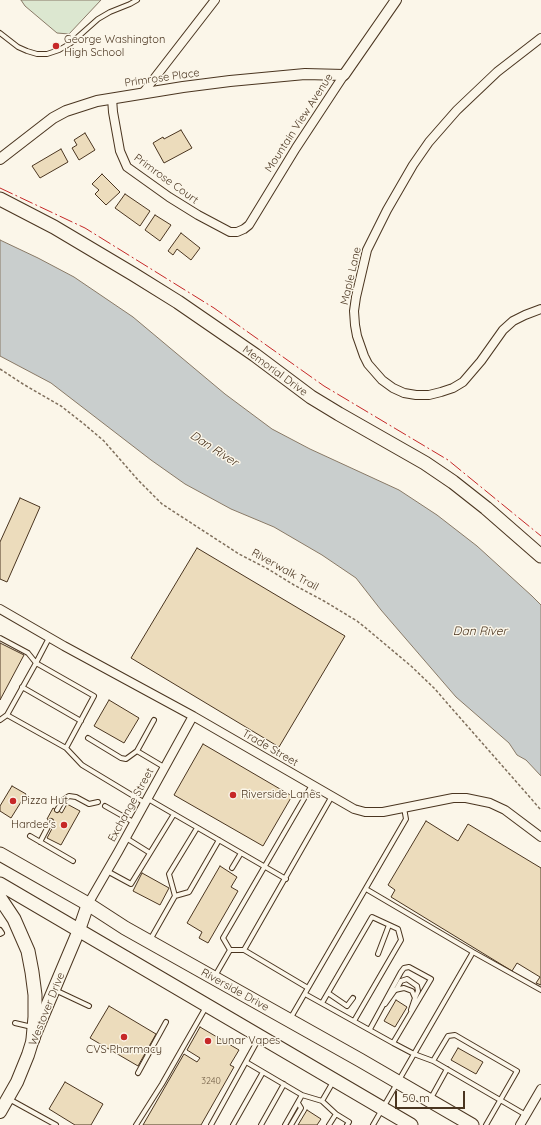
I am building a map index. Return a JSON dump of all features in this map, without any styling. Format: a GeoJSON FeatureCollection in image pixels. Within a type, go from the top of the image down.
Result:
{"type":"FeatureCollection","features":[{"type":"Feature","properties":{"kind":"main road","name":"Memorial Drive"},"geometry":{"type":"LineString","coordinates":[[0,199],[54,227],[133,274],[178,302],[311,397],[425,463],[453,482],[486,508],[541,556]]}},
{"type":"Feature","properties":{"kind":"main road","name":"Riverside Drive"},"geometry":{"type":"LineString","coordinates":[[0,854],[88,904],[149,942],[472,1125]]}},
{"type":"Feature","properties":{"kind":"main road"},"geometry":{"type":"LineString","coordinates":[[0,884],[411,1125]]}},
{"type":"Feature","properties":{"kind":"main road"},"geometry":{"type":"LineString","coordinates":[[0,898],[14,919],[28,950],[35,995],[34,1033]]}},
{"type":"Feature","properties":{"kind":"main road","name":"Westover Drive"},"geometry":{"type":"LineString","coordinates":[[0,1112],[26,1062],[34,1033],[79,930],[88,904]]}},
{"type":"Feature","properties":{"kind":"street"},"geometry":{"type":"LineString","coordinates":[[143,93],[215,0]]}},
{"type":"Feature","properties":{"kind":"street","name":"Mountain View Avenue"},"geometry":{"type":"LineString","coordinates":[[210,222],[230,232],[237,232],[249,225],[300,142],[396,0]]}},
{"type":"Feature","properties":{"kind":"street","name":"Maple Lane"},"geometry":{"type":"LineString","coordinates":[[541,38],[497,72],[457,110],[429,142],[413,165],[387,210],[367,250],[354,311],[357,336],[364,356],[375,374],[393,388],[404,393],[429,395],[453,388],[463,382],[481,361],[503,330],[513,321],[541,309]]}},
{"type":"Feature","properties":{"kind":"street","name":"Primrose Place"},"geometry":{"type":"LineString","coordinates":[[0,159],[38,128],[83,104],[191,86],[305,74],[344,75]]}},
{"type":"Feature","properties":{"kind":"street","name":"Primrose Court"},"geometry":{"type":"LineString","coordinates":[[112,98],[120,151],[127,167],[169,197],[210,222]]}},
{"type":"Feature","properties":{"kind":"street","name":"Trade Street"},"geometry":{"type":"LineString","coordinates":[[0,609],[193,716],[354,809],[365,812],[383,812],[453,798],[480,800],[505,810],[541,837]]}},
{"type":"Feature","properties":{"kind":"street","name":"Exchange Street"},"geometry":{"type":"LineString","coordinates":[[88,904],[135,823],[193,716]]}},
{"type":"Feature","properties":{"kind":"street"},"geometry":{"type":"LineString","coordinates":[[520,1125],[541,1089]]}},
{"type":"Feature","properties":{"kind":"lane"},"geometry":{"type":"LineString","coordinates":[[0,33],[18,47],[37,54],[47,54],[60,50],[71,43],[98,19],[137,0]]}},
{"type":"Feature","properties":{"kind":"lane"},"geometry":{"type":"LineString","coordinates":[[0,720],[7,715],[49,637]]}},
{"type":"Feature","properties":{"kind":"lane"},"geometry":{"type":"LineString","coordinates":[[0,638],[28,653],[36,663],[94,696],[66,748]]}},
{"type":"Feature","properties":{"kind":"lane"},"geometry":{"type":"LineString","coordinates":[[22,687],[81,721]]}},
{"type":"Feature","properties":{"kind":"lane"},"geometry":{"type":"LineString","coordinates":[[7,715],[66,748],[82,765],[146,801],[174,814],[286,879]]}},
{"type":"Feature","properties":{"kind":"lane"},"geometry":{"type":"LineString","coordinates":[[88,738],[120,758],[126,759],[137,751],[154,720]]}},
{"type":"Feature","properties":{"kind":"lane"},"geometry":{"type":"LineString","coordinates":[[137,751],[165,767]]}},
{"type":"Feature","properties":{"kind":"lane"},"geometry":{"type":"LineString","coordinates":[[230,950],[223,938],[312,785]]}},
{"type":"Feature","properties":{"kind":"lane"},"geometry":{"type":"LineString","coordinates":[[57,810],[63,800],[69,796],[76,797],[89,804],[98,802]]}},
{"type":"Feature","properties":{"kind":"lane"},"geometry":{"type":"LineString","coordinates":[[244,950],[286,879],[332,796]]}},
{"type":"Feature","properties":{"kind":"lane"},"geometry":{"type":"LineString","coordinates":[[105,806],[135,823]]}},
{"type":"Feature","properties":{"kind":"lane"},"geometry":{"type":"LineString","coordinates":[[289,1020],[406,820],[404,808]]}},
{"type":"Feature","properties":{"kind":"lane"},"geometry":{"type":"LineString","coordinates":[[107,871],[131,884],[174,814]]}},
{"type":"Feature","properties":{"kind":"lane"},"geometry":{"type":"LineString","coordinates":[[40,842],[51,821]]}},
{"type":"Feature","properties":{"kind":"lane"},"geometry":{"type":"LineString","coordinates":[[175,896],[168,874],[197,828]]}},
{"type":"Feature","properties":{"kind":"lane"},"geometry":{"type":"LineString","coordinates":[[30,836],[73,861]]}},
{"type":"Feature","properties":{"kind":"lane"},"geometry":{"type":"LineString","coordinates":[[126,838],[150,853]]}},
{"type":"Feature","properties":{"kind":"lane"},"geometry":{"type":"LineString","coordinates":[[149,942],[175,896],[189,892],[219,840]]}},
{"type":"Feature","properties":{"kind":"lane"},"geometry":{"type":"LineString","coordinates":[[232,868],[240,853]]}},
{"type":"Feature","properties":{"kind":"lane"},"geometry":{"type":"LineString","coordinates":[[366,889],[541,990]]}},
{"type":"Feature","properties":{"kind":"lane"},"geometry":{"type":"LineString","coordinates":[[322,1003],[372,917],[398,929],[401,940],[394,955],[354,1021]]}},
{"type":"Feature","properties":{"kind":"lane"},"geometry":{"type":"LineString","coordinates":[[378,954],[389,925]]}},
{"type":"Feature","properties":{"kind":"lane"},"geometry":{"type":"LineString","coordinates":[[0,930],[2,933],[0,934]]}},
{"type":"Feature","properties":{"kind":"lane"},"geometry":{"type":"LineString","coordinates":[[230,950],[244,950],[308,988]]}},
{"type":"Feature","properties":{"kind":"lane"},"geometry":{"type":"LineString","coordinates":[[214,978],[230,950]]}},
{"type":"Feature","properties":{"kind":"lane"},"geometry":{"type":"LineString","coordinates":[[373,1125],[473,952]]}},
{"type":"Feature","properties":{"kind":"lane"},"geometry":{"type":"LineString","coordinates":[[370,1030],[380,1009],[404,968],[409,967],[431,979],[393,1043]]}},
{"type":"Feature","properties":{"kind":"lane"},"geometry":{"type":"LineString","coordinates":[[380,1009],[390,999],[401,981],[407,979],[417,986],[418,991],[407,1020]]}},
{"type":"Feature","properties":{"kind":"lane"},"geometry":{"type":"LineString","coordinates":[[395,990],[404,988],[412,991],[415,998]]}},
{"type":"Feature","properties":{"kind":"lane"},"geometry":{"type":"LineString","coordinates":[[54,989],[89,1006]]}},
{"type":"Feature","properties":{"kind":"lane"},"geometry":{"type":"LineString","coordinates":[[328,993],[347,1006],[353,998]]}},
{"type":"Feature","properties":{"kind":"lane"},"geometry":{"type":"LineString","coordinates":[[305,994],[414,1054],[433,1061],[526,1115]]}},
{"type":"Feature","properties":{"kind":"lane"},"geometry":{"type":"LineString","coordinates":[[136,1125],[162,1084],[206,1005]]}},
{"type":"Feature","properties":{"kind":"lane"},"geometry":{"type":"LineString","coordinates":[[138,1072],[166,1022]]}},
{"type":"Feature","properties":{"kind":"lane"},"geometry":{"type":"LineString","coordinates":[[15,1023],[34,1033]]}},
{"type":"Feature","properties":{"kind":"lane"},"geometry":{"type":"LineString","coordinates":[[433,1061],[448,1036],[455,1035],[517,1071],[486,1125]]}},
{"type":"Feature","properties":{"kind":"lane"},"geometry":{"type":"LineString","coordinates":[[211,1125],[260,1036]]}},
{"type":"Feature","properties":{"kind":"lane"},"geometry":{"type":"LineString","coordinates":[[246,1062],[302,1095],[322,1101],[348,1123]]}},
{"type":"Feature","properties":{"kind":"lane"},"geometry":{"type":"LineString","coordinates":[[429,1100],[447,1069]]}},
{"type":"Feature","properties":{"kind":"lane"},"geometry":{"type":"LineString","coordinates":[[234,1125],[263,1072]]}},
{"type":"Feature","properties":{"kind":"lane"},"geometry":{"type":"LineString","coordinates":[[322,1101],[334,1080]]}},
{"type":"Feature","properties":{"kind":"lane"},"geometry":{"type":"LineString","coordinates":[[261,1125],[284,1084]]}},
{"type":"Feature","properties":{"kind":"lane"},"geometry":{"type":"LineString","coordinates":[[285,1125],[302,1095]]}},
{"type":"Feature","properties":{"kind":"lane"},"geometry":{"type":"LineString","coordinates":[[8,1098],[56,1125]]}},
{"type":"Feature","properties":{"kind":"lane"},"geometry":{"type":"LineString","coordinates":[[291,1125],[301,1108],[298,1103]]}},
{"type":"Feature","properties":{"kind":"lane"},"geometry":{"type":"LineString","coordinates":[[329,1125],[336,1114]]}},
{"type":"Feature","properties":{"kind":"path","name":"Riverwalk Trail"},"geometry":{"type":"LineString","coordinates":[[0,369],[61,406],[84,424],[104,441],[138,480],[162,504],[239,554],[324,601],[362,625],[411,666],[434,688],[541,810]]}},
{"type":"Feature","properties":{"kind":"green space"},"geometry":{"type":"Polygon","coordinates":[[[21,0],[101,0],[69,34],[57,33],[25,6],[21,0]]]}},
{"type":"Feature","properties":{"kind":"water","name":"Dan River"},"geometry":{"type":"Polygon","coordinates":[[[0,240],[74,277],[133,317],[225,394],[272,429],[310,449],[399,490],[437,515],[477,546],[532,596],[541,605],[541,776],[526,760],[517,755],[509,743],[456,697],[381,610],[356,578],[322,555],[274,527],[231,509],[185,484],[151,460],[51,383],[0,356],[0,240]]]}},
{"type":"Feature","properties":{"kind":"building"},"geometry":{"type":"Polygon","coordinates":[[[181,130],[192,148],[164,163],[153,143],[163,137],[164,139],[181,130]]]}},
{"type":"Feature","properties":{"kind":"building"},"geometry":{"type":"Polygon","coordinates":[[[85,133],[95,150],[79,160],[72,148],[77,145],[74,140],[85,133]]]}},
{"type":"Feature","properties":{"kind":"building"},"geometry":{"type":"Polygon","coordinates":[[[61,149],[68,162],[40,178],[32,166],[61,149]]]}},
{"type":"Feature","properties":{"kind":"building"},"geometry":{"type":"Polygon","coordinates":[[[102,174],[120,192],[106,205],[95,194],[99,190],[92,184],[102,174]]]}},
{"type":"Feature","properties":{"kind":"building"},"geometry":{"type":"Polygon","coordinates":[[[125,194],[150,211],[140,226],[115,208],[125,194]]]}},
{"type":"Feature","properties":{"kind":"building"},"geometry":{"type":"Polygon","coordinates":[[[155,215],[171,225],[160,241],[145,230],[155,215]]]}},
{"type":"Feature","properties":{"kind":"building"},"geometry":{"type":"Polygon","coordinates":[[[181,233],[200,248],[191,260],[177,249],[173,255],[168,251],[181,233]]]}},
{"type":"Feature","properties":{"kind":"building"},"geometry":{"type":"Polygon","coordinates":[[[20,498],[40,507],[7,582],[0,579],[0,542],[20,498]]]}},
{"type":"Feature","properties":{"kind":"building"},"geometry":{"type":"Polygon","coordinates":[[[197,548],[345,636],[279,747],[131,658],[197,548]]]}},
{"type":"Feature","properties":{"kind":"building"},"geometry":{"type":"Polygon","coordinates":[[[0,643],[24,655],[0,700],[0,643]]]}},
{"type":"Feature","properties":{"kind":"building"},"geometry":{"type":"Polygon","coordinates":[[[109,700],[139,718],[124,743],[94,726],[109,700]]]}},
{"type":"Feature","properties":{"kind":"building","name":"Riverside Lanes"},"geometry":{"type":"Polygon","coordinates":[[[203,744],[292,796],[263,846],[174,795],[203,744]]]}},
{"type":"Feature","properties":{"kind":"building"},"geometry":{"type":"Polygon","coordinates":[[[12,786],[26,794],[11,818],[0,811],[0,806],[12,786]]]}},
{"type":"Feature","properties":{"kind":"building"},"geometry":{"type":"Polygon","coordinates":[[[67,804],[80,811],[61,845],[47,838],[55,823],[47,819],[53,808],[62,813],[67,804]]]}},
{"type":"Feature","properties":{"kind":"building"},"geometry":{"type":"Polygon","coordinates":[[[426,821],[458,841],[468,824],[541,868],[541,985],[536,983],[540,977],[517,963],[512,971],[391,897],[395,890],[388,885],[426,821]]]}},
{"type":"Feature","properties":{"kind":"building"},"geometry":{"type":"Polygon","coordinates":[[[220,866],[237,877],[231,887],[238,891],[208,943],[199,938],[202,932],[187,923],[220,866]]]}},
{"type":"Feature","properties":{"kind":"building"},"geometry":{"type":"Polygon","coordinates":[[[142,873],[169,888],[160,905],[133,891],[142,873]]]}},
{"type":"Feature","properties":{"kind":"building"},"geometry":{"type":"Polygon","coordinates":[[[396,1000],[407,1007],[395,1027],[384,1021],[396,1000]]]}},
{"type":"Feature","properties":{"kind":"building","name":"CVS Pharmacy"},"geometry":{"type":"Polygon","coordinates":[[[109,1006],[156,1034],[138,1066],[90,1038],[109,1006]]]}},
{"type":"Feature","properties":{"kind":"building"},"geometry":{"type":"Polygon","coordinates":[[[200,1027],[239,1050],[230,1065],[234,1067],[201,1125],[143,1125],[184,1054],[197,1062],[200,1058],[187,1050],[200,1027]]]}},
{"type":"Feature","properties":{"kind":"building"},"geometry":{"type":"Polygon","coordinates":[[[458,1048],[483,1062],[476,1074],[451,1060],[458,1048]]]}},
{"type":"Feature","properties":{"kind":"building"},"geometry":{"type":"Polygon","coordinates":[[[65,1082],[103,1104],[91,1125],[75,1125],[49,1109],[65,1082]]]}},
{"type":"Feature","properties":{"kind":"building"},"geometry":{"type":"Polygon","coordinates":[[[307,1110],[321,1119],[317,1125],[298,1125],[307,1110]]]}},
{"type":"Feature","properties":{"kind":"power"},"geometry":{"type":"LineString","coordinates":[[0,188],[85,228],[214,308],[324,386],[448,460],[541,536]]}},
{"type":"Feature","properties":{"kind":"place","name":"George Washington High School"},"geometry":{"type":"Point","coordinates":[56,46]}},
{"type":"Feature","properties":{"kind":"place","name":"Riverside Lanes"},"geometry":{"type":"Point","coordinates":[233,795]}},
{"type":"Feature","properties":{"kind":"place","name":"Pizza Hut"},"geometry":{"type":"Point","coordinates":[13,801]}},
{"type":"Feature","properties":{"kind":"place","name":"Hardee's"},"geometry":{"type":"Point","coordinates":[64,825]}},
{"type":"Feature","properties":{"kind":"place","name":"CVS Pharmacy"},"geometry":{"type":"Point","coordinates":[124,1037]}},
{"type":"Feature","properties":{"kind":"place","name":"Lunar Vapes"},"geometry":{"type":"Point","coordinates":[208,1041]}}]}
